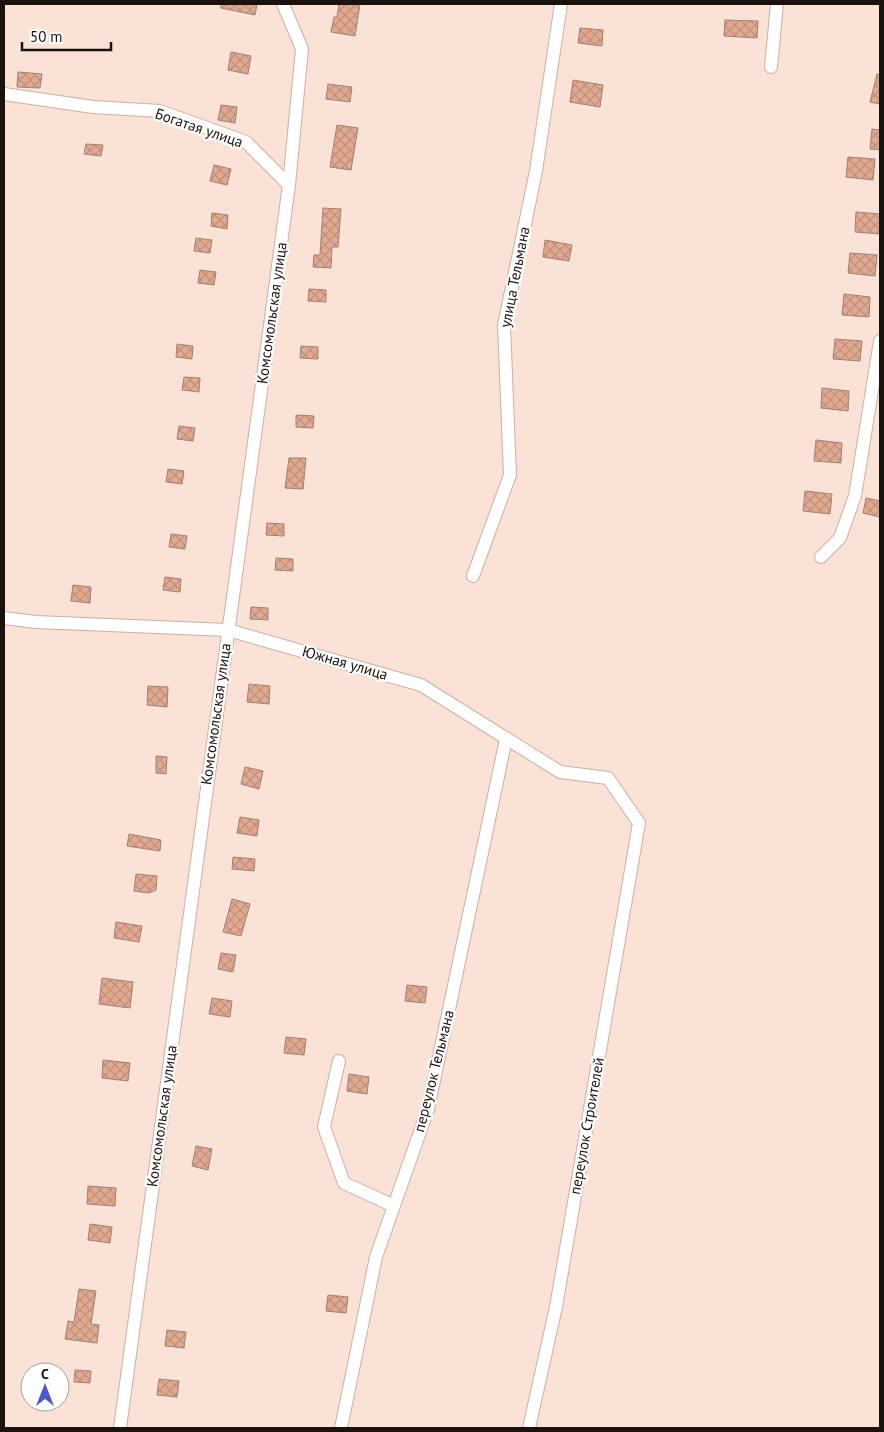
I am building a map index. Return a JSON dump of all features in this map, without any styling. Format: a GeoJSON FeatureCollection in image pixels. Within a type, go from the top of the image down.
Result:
{"type":"FeatureCollection","features":[{"type":"Feature","properties":{"kind":"street","name":"Комсомольская улица"},"geometry":{"type":"LineString","coordinates":[[120,1428],[289,185],[302,49],[283,4]]}},
{"type":"Feature","properties":{"kind":"street","name":"улица Тельмана"},"geometry":{"type":"LineString","coordinates":[[473,576],[510,475],[504,324],[536,171],[561,4]]}},
{"type":"Feature","properties":{"kind":"street"},"geometry":{"type":"LineString","coordinates":[[771,67],[777,4]]}},
{"type":"Feature","properties":{"kind":"street","name":"Богатая улица"},"geometry":{"type":"LineString","coordinates":[[4,94],[93,107],[160,111],[246,142],[289,185]]}},
{"type":"Feature","properties":{"kind":"street"},"geometry":{"type":"LineString","coordinates":[[821,556],[840,538],[854,496],[880,341]]}},
{"type":"Feature","properties":{"kind":"street","name":"Южная улица"},"geometry":{"type":"LineString","coordinates":[[4,618],[36,622],[228,630],[421,685],[560,772],[608,778],[639,823]]}},
{"type":"Feature","properties":{"kind":"street","name":"переулок Тельмана"},"geometry":{"type":"LineString","coordinates":[[341,1428],[376,1257],[428,1109],[506,739]]}},
{"type":"Feature","properties":{"kind":"street","name":"переулок Строителей"},"geometry":{"type":"LineString","coordinates":[[529,1428],[556,1306],[639,823]]}},
{"type":"Feature","properties":{"kind":"street"},"geometry":{"type":"LineString","coordinates":[[339,1061],[324,1127],[344,1183],[394,1206]]}},
{"type":"Feature","properties":{"kind":"building"},"geometry":{"type":"Polygon","coordinates":[[[221,4],[257,4],[255,15],[221,8],[221,4]]]}},
{"type":"Feature","properties":{"kind":"building"},"geometry":{"type":"Polygon","coordinates":[[[339,4],[360,4],[355,36],[331,32],[334,17],[337,17],[339,4]]]}},
{"type":"Feature","properties":{"kind":"building"},"geometry":{"type":"Polygon","coordinates":[[[725,20],[758,21],[757,38],[724,36],[725,20]]]}},
{"type":"Feature","properties":{"kind":"building"},"geometry":{"type":"Polygon","coordinates":[[[580,28],[603,30],[602,46],[578,43],[580,28]]]}},
{"type":"Feature","properties":{"kind":"building"},"geometry":{"type":"Polygon","coordinates":[[[231,52],[251,56],[248,74],[228,70],[231,52]]]}},
{"type":"Feature","properties":{"kind":"building"},"geometry":{"type":"Polygon","coordinates":[[[18,72],[42,74],[40,88],[17,87],[18,72]]]}},
{"type":"Feature","properties":{"kind":"building"},"geometry":{"type":"Polygon","coordinates":[[[877,74],[880,75],[880,104],[870,102],[877,74]]]}},
{"type":"Feature","properties":{"kind":"building"},"geometry":{"type":"Polygon","coordinates":[[[573,80],[603,85],[600,107],[570,102],[573,80]]]}},
{"type":"Feature","properties":{"kind":"building"},"geometry":{"type":"Polygon","coordinates":[[[328,84],[352,87],[350,102],[326,99],[328,84]]]}},
{"type":"Feature","properties":{"kind":"building"},"geometry":{"type":"Polygon","coordinates":[[[221,105],[237,107],[235,123],[218,120],[221,105]]]}},
{"type":"Feature","properties":{"kind":"building"},"geometry":{"type":"Polygon","coordinates":[[[337,125],[358,128],[351,170],[330,167],[337,125]]]}},
{"type":"Feature","properties":{"kind":"building"},"geometry":{"type":"Polygon","coordinates":[[[872,129],[880,130],[880,150],[870,149],[872,129]]]}},
{"type":"Feature","properties":{"kind":"building"},"geometry":{"type":"Polygon","coordinates":[[[86,144],[103,145],[101,156],[84,154],[86,144]]]}},
{"type":"Feature","properties":{"kind":"building"},"geometry":{"type":"Polygon","coordinates":[[[848,157],[875,159],[873,180],[846,177],[848,157]]]}},
{"type":"Feature","properties":{"kind":"building"},"geometry":{"type":"Polygon","coordinates":[[[214,165],[231,169],[227,185],[210,181],[214,165]]]}},
{"type":"Feature","properties":{"kind":"building"},"geometry":{"type":"Polygon","coordinates":[[[323,208],[341,209],[338,247],[332,247],[331,268],[313,267],[314,255],[320,255],[323,208]]]}},
{"type":"Feature","properties":{"kind":"building"},"geometry":{"type":"Polygon","coordinates":[[[856,212],[880,214],[880,234],[855,232],[856,212]]]}},
{"type":"Feature","properties":{"kind":"building"},"geometry":{"type":"Polygon","coordinates":[[[212,213],[228,215],[227,229],[211,226],[212,213]]]}},
{"type":"Feature","properties":{"kind":"building"},"geometry":{"type":"Polygon","coordinates":[[[196,238],[212,240],[210,253],[194,251],[196,238]]]}},
{"type":"Feature","properties":{"kind":"building"},"geometry":{"type":"Polygon","coordinates":[[[545,240],[572,245],[569,261],[543,257],[545,240]]]}},
{"type":"Feature","properties":{"kind":"building"},"geometry":{"type":"Polygon","coordinates":[[[850,253],[877,255],[875,276],[848,273],[850,253]]]}},
{"type":"Feature","properties":{"kind":"building"},"geometry":{"type":"Polygon","coordinates":[[[200,270],[216,272],[214,285],[198,283],[200,270]]]}},
{"type":"Feature","properties":{"kind":"building"},"geometry":{"type":"Polygon","coordinates":[[[309,289],[326,290],[326,302],[308,301],[309,289]]]}},
{"type":"Feature","properties":{"kind":"building"},"geometry":{"type":"Polygon","coordinates":[[[844,294],[870,297],[869,317],[842,315],[844,294]]]}},
{"type":"Feature","properties":{"kind":"building"},"geometry":{"type":"Polygon","coordinates":[[[835,339],[862,341],[860,361],[833,359],[835,339]]]}},
{"type":"Feature","properties":{"kind":"building"},"geometry":{"type":"Polygon","coordinates":[[[177,344],[193,346],[192,359],[176,357],[177,344]]]}},
{"type":"Feature","properties":{"kind":"building"},"geometry":{"type":"Polygon","coordinates":[[[301,346],[318,347],[318,359],[300,358],[301,346]]]}},
{"type":"Feature","properties":{"kind":"building"},"geometry":{"type":"Polygon","coordinates":[[[184,377],[200,378],[199,392],[182,390],[184,377]]]}},
{"type":"Feature","properties":{"kind":"building"},"geometry":{"type":"Polygon","coordinates":[[[822,388],[849,391],[848,411],[821,408],[822,388]]]}},
{"type":"Feature","properties":{"kind":"building"},"geometry":{"type":"Polygon","coordinates":[[[296,415],[314,416],[313,428],[296,427],[296,415]]]}},
{"type":"Feature","properties":{"kind":"building"},"geometry":{"type":"Polygon","coordinates":[[[179,426],[195,428],[193,441],[177,439],[179,426]]]}},
{"type":"Feature","properties":{"kind":"building"},"geometry":{"type":"Polygon","coordinates":[[[816,440],[842,443],[841,463],[814,461],[816,440]]]}},
{"type":"Feature","properties":{"kind":"building"},"geometry":{"type":"Polygon","coordinates":[[[289,458],[306,458],[303,489],[285,488],[289,458]]]}},
{"type":"Feature","properties":{"kind":"building"},"geometry":{"type":"Polygon","coordinates":[[[168,469],[184,471],[182,484],[166,482],[168,469]]]}},
{"type":"Feature","properties":{"kind":"building"},"geometry":{"type":"Polygon","coordinates":[[[805,491],[832,494],[830,514],[803,511],[805,491]]]}},
{"type":"Feature","properties":{"kind":"building"},"geometry":{"type":"Polygon","coordinates":[[[866,498],[880,501],[880,517],[863,513],[866,498]]]}},
{"type":"Feature","properties":{"kind":"building"},"geometry":{"type":"Polygon","coordinates":[[[267,523],[284,524],[284,536],[266,535],[267,523]]]}},
{"type":"Feature","properties":{"kind":"building"},"geometry":{"type":"Polygon","coordinates":[[[171,534],[187,536],[185,549],[169,547],[171,534]]]}},
{"type":"Feature","properties":{"kind":"building"},"geometry":{"type":"Polygon","coordinates":[[[276,558],[293,559],[293,571],[275,570],[276,558]]]}},
{"type":"Feature","properties":{"kind":"building"},"geometry":{"type":"Polygon","coordinates":[[[165,577],[181,579],[180,592],[163,590],[165,577]]]}},
{"type":"Feature","properties":{"kind":"building"},"geometry":{"type":"Polygon","coordinates":[[[73,585],[91,587],[90,603],[71,601],[73,585]]]}},
{"type":"Feature","properties":{"kind":"building"},"geometry":{"type":"Polygon","coordinates":[[[251,607],[268,608],[268,620],[250,619],[251,607]]]}},
{"type":"Feature","properties":{"kind":"building"},"geometry":{"type":"Polygon","coordinates":[[[249,684],[270,686],[269,704],[247,702],[249,684]]]}},
{"type":"Feature","properties":{"kind":"building"},"geometry":{"type":"Polygon","coordinates":[[[148,686],[168,687],[167,707],[147,705],[148,686]]]}},
{"type":"Feature","properties":{"kind":"building"},"geometry":{"type":"Polygon","coordinates":[[[156,756],[167,757],[166,774],[156,773],[156,756]]]}},
{"type":"Feature","properties":{"kind":"building"},"geometry":{"type":"Polygon","coordinates":[[[245,767],[263,771],[259,789],[241,784],[245,767]]]}},
{"type":"Feature","properties":{"kind":"building"},"geometry":{"type":"Polygon","coordinates":[[[240,817],[259,820],[257,836],[237,833],[240,817]]]}},
{"type":"Feature","properties":{"kind":"building"},"geometry":{"type":"Polygon","coordinates":[[[129,834],[161,840],[160,851],[127,846],[129,834]]]}},
{"type":"Feature","properties":{"kind":"building"},"geometry":{"type":"Polygon","coordinates":[[[233,857],[255,859],[254,871],[232,869],[233,857]]]}},
{"type":"Feature","properties":{"kind":"building"},"geometry":{"type":"Polygon","coordinates":[[[136,874],[157,876],[156,890],[149,893],[134,891],[136,874]]]}},
{"type":"Feature","properties":{"kind":"building"},"geometry":{"type":"Polygon","coordinates":[[[232,899],[250,904],[241,936],[223,932],[232,899]]]}},
{"type":"Feature","properties":{"kind":"building"},"geometry":{"type":"Polygon","coordinates":[[[116,922],[142,926],[139,942],[114,938],[116,922]]]}},
{"type":"Feature","properties":{"kind":"building"},"geometry":{"type":"Polygon","coordinates":[[[221,953],[236,955],[233,972],[218,969],[221,953]]]}},
{"type":"Feature","properties":{"kind":"building"},"geometry":{"type":"Polygon","coordinates":[[[102,978],[133,982],[130,1008],[99,1004],[102,978]]]}},
{"type":"Feature","properties":{"kind":"building"},"geometry":{"type":"Polygon","coordinates":[[[407,985],[427,987],[425,1003],[405,1001],[407,985]]]}},
{"type":"Feature","properties":{"kind":"building"},"geometry":{"type":"Polygon","coordinates":[[[212,998],[232,1001],[230,1017],[209,1014],[212,998]]]}},
{"type":"Feature","properties":{"kind":"building"},"geometry":{"type":"Polygon","coordinates":[[[286,1037],[306,1039],[304,1055],[284,1053],[286,1037]]]}},
{"type":"Feature","properties":{"kind":"building"},"geometry":{"type":"Polygon","coordinates":[[[103,1060],[130,1063],[128,1081],[102,1078],[103,1060]]]}},
{"type":"Feature","properties":{"kind":"building"},"geometry":{"type":"Polygon","coordinates":[[[349,1074],[369,1077],[367,1094],[347,1091],[349,1074]]]}},
{"type":"Feature","properties":{"kind":"building"},"geometry":{"type":"Polygon","coordinates":[[[196,1146],[212,1149],[208,1170],[192,1166],[196,1146]]]}},
{"type":"Feature","properties":{"kind":"building"},"geometry":{"type":"Polygon","coordinates":[[[88,1186],[116,1188],[115,1206],[87,1204],[88,1186]]]}},
{"type":"Feature","properties":{"kind":"building"},"geometry":{"type":"Polygon","coordinates":[[[90,1224],[112,1227],[110,1243],[88,1240],[90,1224]]]}},
{"type":"Feature","properties":{"kind":"building"},"geometry":{"type":"Polygon","coordinates":[[[79,1289],[96,1291],[91,1324],[99,1325],[97,1343],[65,1339],[68,1321],[74,1322],[79,1289]]]}},
{"type":"Feature","properties":{"kind":"building"},"geometry":{"type":"Polygon","coordinates":[[[328,1295],[348,1297],[346,1313],[326,1311],[328,1295]]]}},
{"type":"Feature","properties":{"kind":"building"},"geometry":{"type":"Polygon","coordinates":[[[167,1330],[186,1332],[184,1348],[165,1346],[167,1330]]]}},
{"type":"Feature","properties":{"kind":"building"},"geometry":{"type":"Polygon","coordinates":[[[75,1370],[91,1371],[90,1383],[74,1382],[75,1370]]]}},
{"type":"Feature","properties":{"kind":"building"},"geometry":{"type":"Polygon","coordinates":[[[159,1379],[179,1381],[177,1397],[157,1395],[159,1379]]]}}]}
